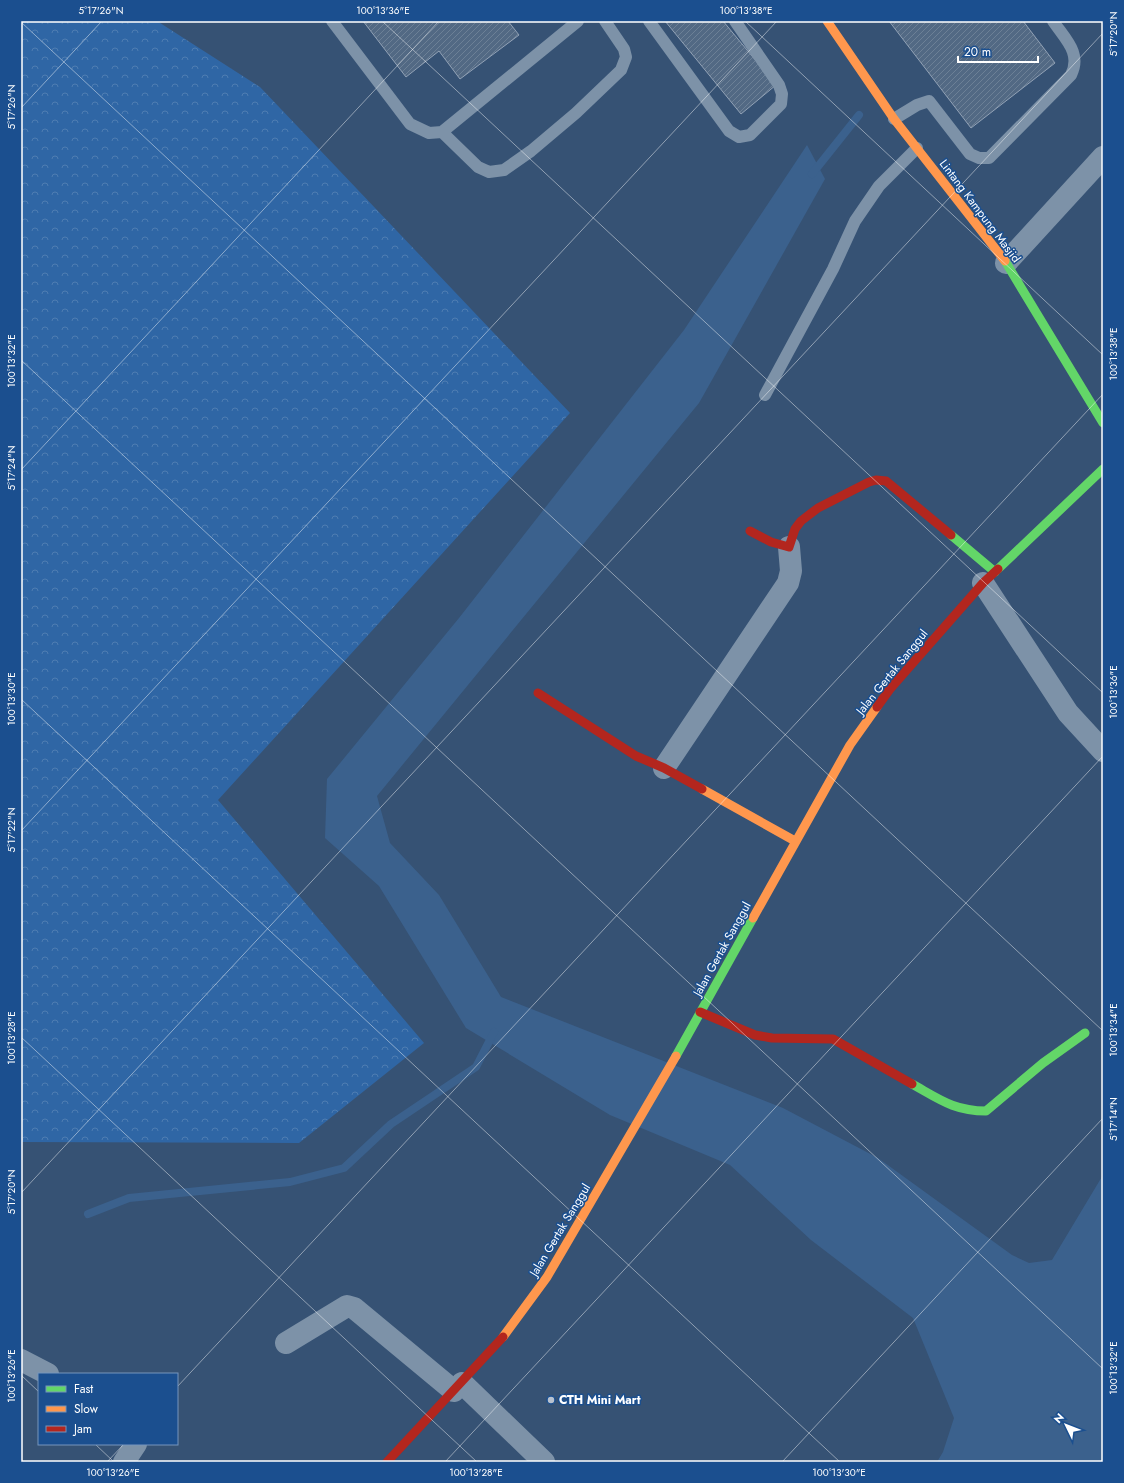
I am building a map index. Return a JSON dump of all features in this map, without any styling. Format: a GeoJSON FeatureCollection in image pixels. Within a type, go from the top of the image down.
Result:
{"type":"FeatureCollection","features":[{"type":"Feature","properties":{"kind":"street","name":"Lintang Kampung Masjid"},"geometry":{"type":"LineString","coordinates":[[827,21],[894,119],[1006,263],[1103,423]]}},
{"type":"Feature","properties":{"kind":"street"},"geometry":{"type":"LineString","coordinates":[[1006,263],[1103,157]]}},
{"type":"Feature","properties":{"kind":"street","name":"Jalan Gertak Sanggul"},"geometry":{"type":"LineString","coordinates":[[387,1462],[512,1327],[547,1277],[675,1058],[850,744],[890,689],[989,577],[1103,469]]}},
{"type":"Feature","properties":{"kind":"street"},"geometry":{"type":"LineString","coordinates":[[664,768],[788,582],[791,571],[789,547],[794,530],[819,508],[876,480],[886,481],[989,577],[1068,713],[1103,751]]}},
{"type":"Feature","properties":{"kind":"street"},"geometry":{"type":"LineString","coordinates":[[750,531],[771,542],[789,547]]}},
{"type":"Feature","properties":{"kind":"street"},"geometry":{"type":"LineString","coordinates":[[538,694],[636,756],[664,768],[795,842]]}},
{"type":"Feature","properties":{"kind":"street"},"geometry":{"type":"LineString","coordinates":[[700,1012],[755,1035],[766,1037],[833,1039],[953,1107],[971,1111],[986,1111],[1000,1101],[1043,1063],[1085,1033]]}},
{"type":"Feature","properties":{"kind":"street"},"geometry":{"type":"LineString","coordinates":[[286,1343],[347,1306],[354,1308],[458,1387],[544,1462]]}},
{"type":"Feature","properties":{"kind":"street"},"geometry":{"type":"LineString","coordinates":[[21,1360],[46,1373]]}},
{"type":"Feature","properties":{"kind":"street"},"geometry":{"type":"LineString","coordinates":[[124,1462],[135,1445]]}},
{"type":"Feature","properties":{"kind":"lane"},"geometry":{"type":"LineString","coordinates":[[332,21],[410,124],[429,133],[442,132],[578,21]]}},
{"type":"Feature","properties":{"kind":"lane"},"geometry":{"type":"LineString","coordinates":[[442,132],[478,168],[489,172],[504,170],[531,151],[576,113],[621,70],[626,57],[624,49],[605,21]]}},
{"type":"Feature","properties":{"kind":"lane"},"geometry":{"type":"LineString","coordinates":[[648,21],[729,131],[739,137],[750,135],[781,104],[782,94],[779,85],[735,21]]}},
{"type":"Feature","properties":{"kind":"lane"},"geometry":{"type":"LineString","coordinates":[[894,119],[917,105],[928,101],[970,154],[979,158],[989,158],[1071,75],[1076,66],[1075,55],[1053,21]]}},
{"type":"Feature","properties":{"kind":"lane"},"geometry":{"type":"LineString","coordinates":[[765,395],[833,270],[855,221],[879,186],[917,148]]}},
{"type":"Feature","properties":{"kind":"green space"},"geometry":{"type":"Polygon","coordinates":[[[21,21],[157,21],[260,87],[570,413],[218,800],[424,1043],[299,1143],[21,1142],[21,21]]]}},
{"type":"Feature","properties":{"kind":"shaded area"},"geometry":{"type":"Polygon","coordinates":[[[807,145],[825,179],[699,403],[377,796],[390,843],[439,895],[501,997],[783,1108],[878,1158],[1012,1255],[1029,1263],[1052,1260],[1103,1175],[1103,1462],[937,1462],[943,1452],[954,1418],[913,1318],[811,1240],[730,1165],[610,1115],[466,1028],[379,886],[325,838],[327,779],[459,618],[684,330],[807,145]]]}},
{"type":"Feature","properties":{"kind":"building"},"geometry":{"type":"Polygon","coordinates":[[[363,21],[508,21],[519,35],[460,79],[439,51],[406,77],[363,21]]]}},
{"type":"Feature","properties":{"kind":"building"},"geometry":{"type":"Polygon","coordinates":[[[665,21],[723,21],[776,85],[741,114],[665,21]]]}},
{"type":"Feature","properties":{"kind":"building"},"geometry":{"type":"Polygon","coordinates":[[[889,21],[1023,21],[1055,63],[971,128],[889,21]]]}},
{"type":"Feature","properties":{"kind":"waterway"},"geometry":{"type":"LineString","coordinates":[[812,174],[859,115]]}},
{"type":"Feature","properties":{"kind":"waterway"},"geometry":{"type":"LineString","coordinates":[[88,1214],[129,1198],[290,1182],[344,1168],[391,1124],[476,1067],[494,1032]]}},
{"type":"Feature","properties":{"kind":"traffic: fast"},"geometry":{"type":"LineString","coordinates":[[1005,261],[1103,423]]}},
{"type":"Feature","properties":{"kind":"traffic: fast"},"geometry":{"type":"LineString","coordinates":[[998,569],[1103,469]]}},
{"type":"Feature","properties":{"kind":"traffic: fast"},"geometry":{"type":"LineString","coordinates":[[951,535],[995,572]]}},
{"type":"Feature","properties":{"kind":"traffic: fast"},"geometry":{"type":"LineString","coordinates":[[676,1056],[753,918]]}},
{"type":"Feature","properties":{"kind":"traffic: fast"},"geometry":{"type":"LineString","coordinates":[[912,1084],[947,1103],[965,1109],[986,1111],[1043,1063],[1085,1033]]}},
{"type":"Feature","properties":{"kind":"traffic: slow"},"geometry":{"type":"LineString","coordinates":[[827,21],[894,119],[1005,261]]}},
{"type":"Feature","properties":{"kind":"traffic: slow"},"geometry":{"type":"LineString","coordinates":[[753,918],[850,745],[877,707]]}},
{"type":"Feature","properties":{"kind":"traffic: slow"},"geometry":{"type":"LineString","coordinates":[[702,789],[795,841]]}},
{"type":"Feature","properties":{"kind":"traffic: slow"},"geometry":{"type":"LineString","coordinates":[[503,1337],[547,1277],[676,1056]]}},
{"type":"Feature","properties":{"kind":"traffic: jam"},"geometry":{"type":"LineString","coordinates":[[750,531],[771,542],[789,547],[795,529],[801,521],[818,508],[869,482],[876,480],[886,481],[951,535]]}},
{"type":"Feature","properties":{"kind":"traffic: jam"},"geometry":{"type":"LineString","coordinates":[[877,707],[890,689],[983,583],[998,569]]}},
{"type":"Feature","properties":{"kind":"traffic: jam"},"geometry":{"type":"LineString","coordinates":[[538,693],[636,756],[664,768],[702,789]]}},
{"type":"Feature","properties":{"kind":"traffic: jam"},"geometry":{"type":"LineString","coordinates":[[700,1012],[755,1035],[772,1038],[833,1039],[912,1084]]}},
{"type":"Feature","properties":{"kind":"traffic: jam"},"geometry":{"type":"LineString","coordinates":[[387,1462],[503,1337]]}},
{"type":"Feature","properties":{"kind":"place","name":"CTH Mini Mart"},"geometry":{"type":"Point","coordinates":[551,1400]}}]}
